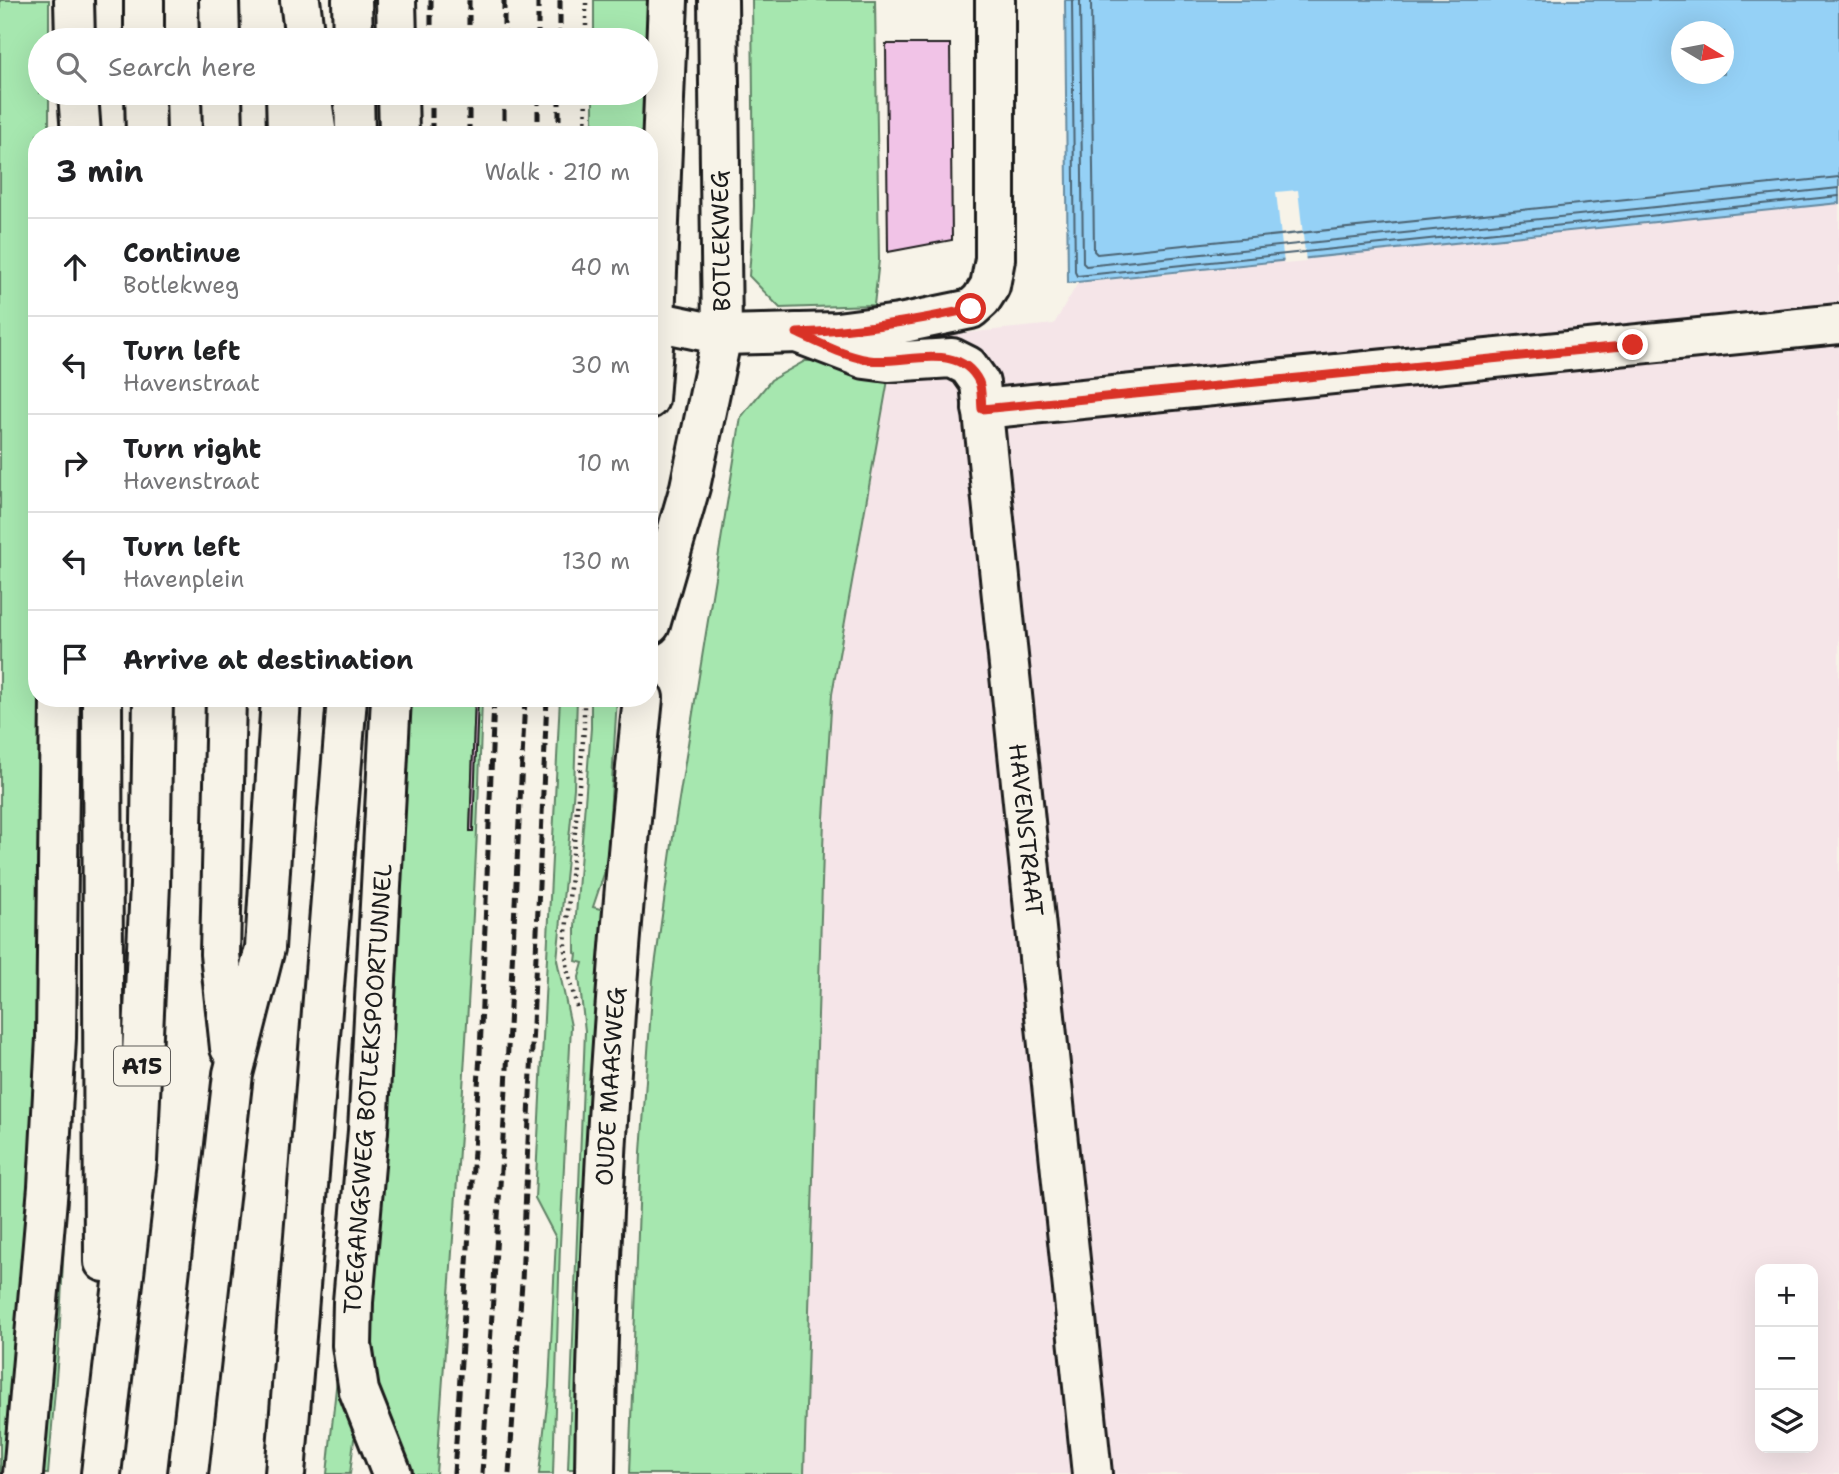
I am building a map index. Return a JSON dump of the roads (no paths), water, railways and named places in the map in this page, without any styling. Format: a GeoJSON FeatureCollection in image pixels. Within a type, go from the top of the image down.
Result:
{"type":"FeatureCollection","features":[{"type":"Feature","properties":{"kind":"main road"},"geometry":{"type":"LineString","coordinates":[[75,0],[75,28]]}},
{"type":"Feature","properties":{"kind":"main road"},"geometry":{"type":"LineString","coordinates":[[144,0],[144,28]]}},
{"type":"Feature","properties":{"kind":"main road"},"geometry":{"type":"LineString","coordinates":[[219,0],[220,28]]}},
{"type":"Feature","properties":{"kind":"main road"},"geometry":{"type":"LineString","coordinates":[[284,0],[285,28]]}},
{"type":"Feature","properties":{"kind":"main road"},"geometry":{"type":"LineString","coordinates":[[300,0],[304,28]]}},
{"type":"Feature","properties":{"kind":"main road"},"geometry":{"type":"LineString","coordinates":[[352,0],[353,28]]}},
{"type":"Feature","properties":{"kind":"main road"},"geometry":{"type":"LineString","coordinates":[[396,0],[397,28]]}},
{"type":"Feature","properties":{"kind":"main road"},"geometry":{"type":"LineString","coordinates":[[658,247],[668,0]]}},
{"type":"Feature","properties":{"kind":"main road","name":"BOTLEKWEG"},"geometry":{"type":"LineString","coordinates":[[718,0],[722,335],[836,332],[899,324],[971,309],[981,300],[990,286],[995,259],[995,0]]}},
{"type":"Feature","properties":{"kind":"main road"},"geometry":{"type":"LineString","coordinates":[[73,126],[75,105]]}},
{"type":"Feature","properties":{"kind":"main road"},"geometry":{"type":"LineString","coordinates":[[77,105],[80,126]]}},
{"type":"Feature","properties":{"kind":"main road"},"geometry":{"type":"LineString","coordinates":[[145,105],[146,126]]}},
{"type":"Feature","properties":{"kind":"main road"},"geometry":{"type":"LineString","coordinates":[[222,105],[223,126]]}},
{"type":"Feature","properties":{"kind":"main road"},"geometry":{"type":"LineString","coordinates":[[286,105],[287,126]]}},
{"type":"Feature","properties":{"kind":"main road"},"geometry":{"type":"LineString","coordinates":[[313,105],[316,126]]}},
{"type":"Feature","properties":{"kind":"main road"},"geometry":{"type":"LineString","coordinates":[[354,105],[355,126]]}},
{"type":"Feature","properties":{"kind":"main road"},"geometry":{"type":"LineString","coordinates":[[398,105],[399,126]]}},
{"type":"Feature","properties":{"kind":"main road"},"geometry":{"type":"LineString","coordinates":[[658,322],[722,335],[690,487],[658,597]]}},
{"type":"Feature","properties":{"kind":"main road"},"geometry":{"type":"LineString","coordinates":[[982,409],[1839,324]]}},
{"type":"Feature","properties":{"kind":"main road","name":"HAVENSTRAAT"},"geometry":{"type":"LineString","coordinates":[[797,333],[865,359],[888,362],[953,358],[968,366],[980,383],[1092,1474]]}},
{"type":"Feature","properties":{"kind":"main road"},"geometry":{"type":"LineString","coordinates":[[23,1474],[48,1187],[55,1038],[60,707]]}},
{"type":"Feature","properties":{"kind":"main road","name":"A15"},"geometry":{"type":"LineString","coordinates":[[102,707],[105,1432]]}},
{"type":"Feature","properties":{"kind":"main road","name":"A15"},"geometry":{"type":"LineString","coordinates":[[100,1474],[137,1161],[150,885],[153,707]]}},
{"type":"Feature","properties":{"kind":"main road"},"geometry":{"type":"LineString","coordinates":[[226,707],[220,954],[233,1074]]}},
{"type":"Feature","properties":{"kind":"main road"},"geometry":{"type":"LineString","coordinates":[[188,1474],[233,1074],[265,948],[280,707]]}},
{"type":"Feature","properties":{"kind":"main road"},"geometry":{"type":"LineString","coordinates":[[327,959],[330,707]]}},
{"type":"Feature","properties":{"kind":"main road"},"geometry":{"type":"LineString","coordinates":[[285,1474],[345,707]]}},
{"type":"Feature","properties":{"kind":"main road","name":"TOEGANGSWEG BOTLEKSPOORTUNNEL"},"geometry":{"type":"LineString","coordinates":[[391,707],[371,1089],[352,1345],[359,1391],[391,1474]]}},
{"type":"Feature","properties":{"kind":"main road","name":"OUDE MAASWEG"},"geometry":{"type":"LineString","coordinates":[[595,1474],[602,1223],[612,1035],[624,877],[642,707]]}},
{"type":"Feature","properties":{"kind":"water"},"geometry":{"type":"Polygon","coordinates":[[[1065,0],[1839,0],[1839,203],[1068,283],[1065,0]]]}},
{"type":"Feature","properties":{"kind":"railway"},"geometry":{"type":"LineString","coordinates":[[431,0],[431,28]]}},
{"type":"Feature","properties":{"kind":"railway"},"geometry":{"type":"LineString","coordinates":[[469,0],[469,28]]}},
{"type":"Feature","properties":{"kind":"railway"},"geometry":{"type":"LineString","coordinates":[[504,0],[504,28]]}},
{"type":"Feature","properties":{"kind":"railway"},"geometry":{"type":"LineString","coordinates":[[538,0],[538,28]]}},
{"type":"Feature","properties":{"kind":"railway"},"geometry":{"type":"LineString","coordinates":[[560,0],[560,28]]}},
{"type":"Feature","properties":{"kind":"railway"},"geometry":{"type":"LineString","coordinates":[[432,105],[432,126]]}},
{"type":"Feature","properties":{"kind":"railway"},"geometry":{"type":"LineString","coordinates":[[469,105],[469,126]]}},
{"type":"Feature","properties":{"kind":"railway"},"geometry":{"type":"LineString","coordinates":[[504,105],[504,126]]}},
{"type":"Feature","properties":{"kind":"railway"},"geometry":{"type":"LineString","coordinates":[[538,105],[538,126]]}},
{"type":"Feature","properties":{"kind":"railway"},"geometry":{"type":"LineString","coordinates":[[559,105],[559,126]]}},
{"type":"Feature","properties":{"kind":"railway"},"geometry":{"type":"LineString","coordinates":[[454,1474],[480,1054],[494,707]]}},
{"type":"Feature","properties":{"kind":"railway"},"geometry":{"type":"LineString","coordinates":[[482,1474],[506,1089],[525,707]]}},
{"type":"Feature","properties":{"kind":"railway"},"geometry":{"type":"LineString","coordinates":[[509,1474],[522,1282],[547,707]]}}]}
